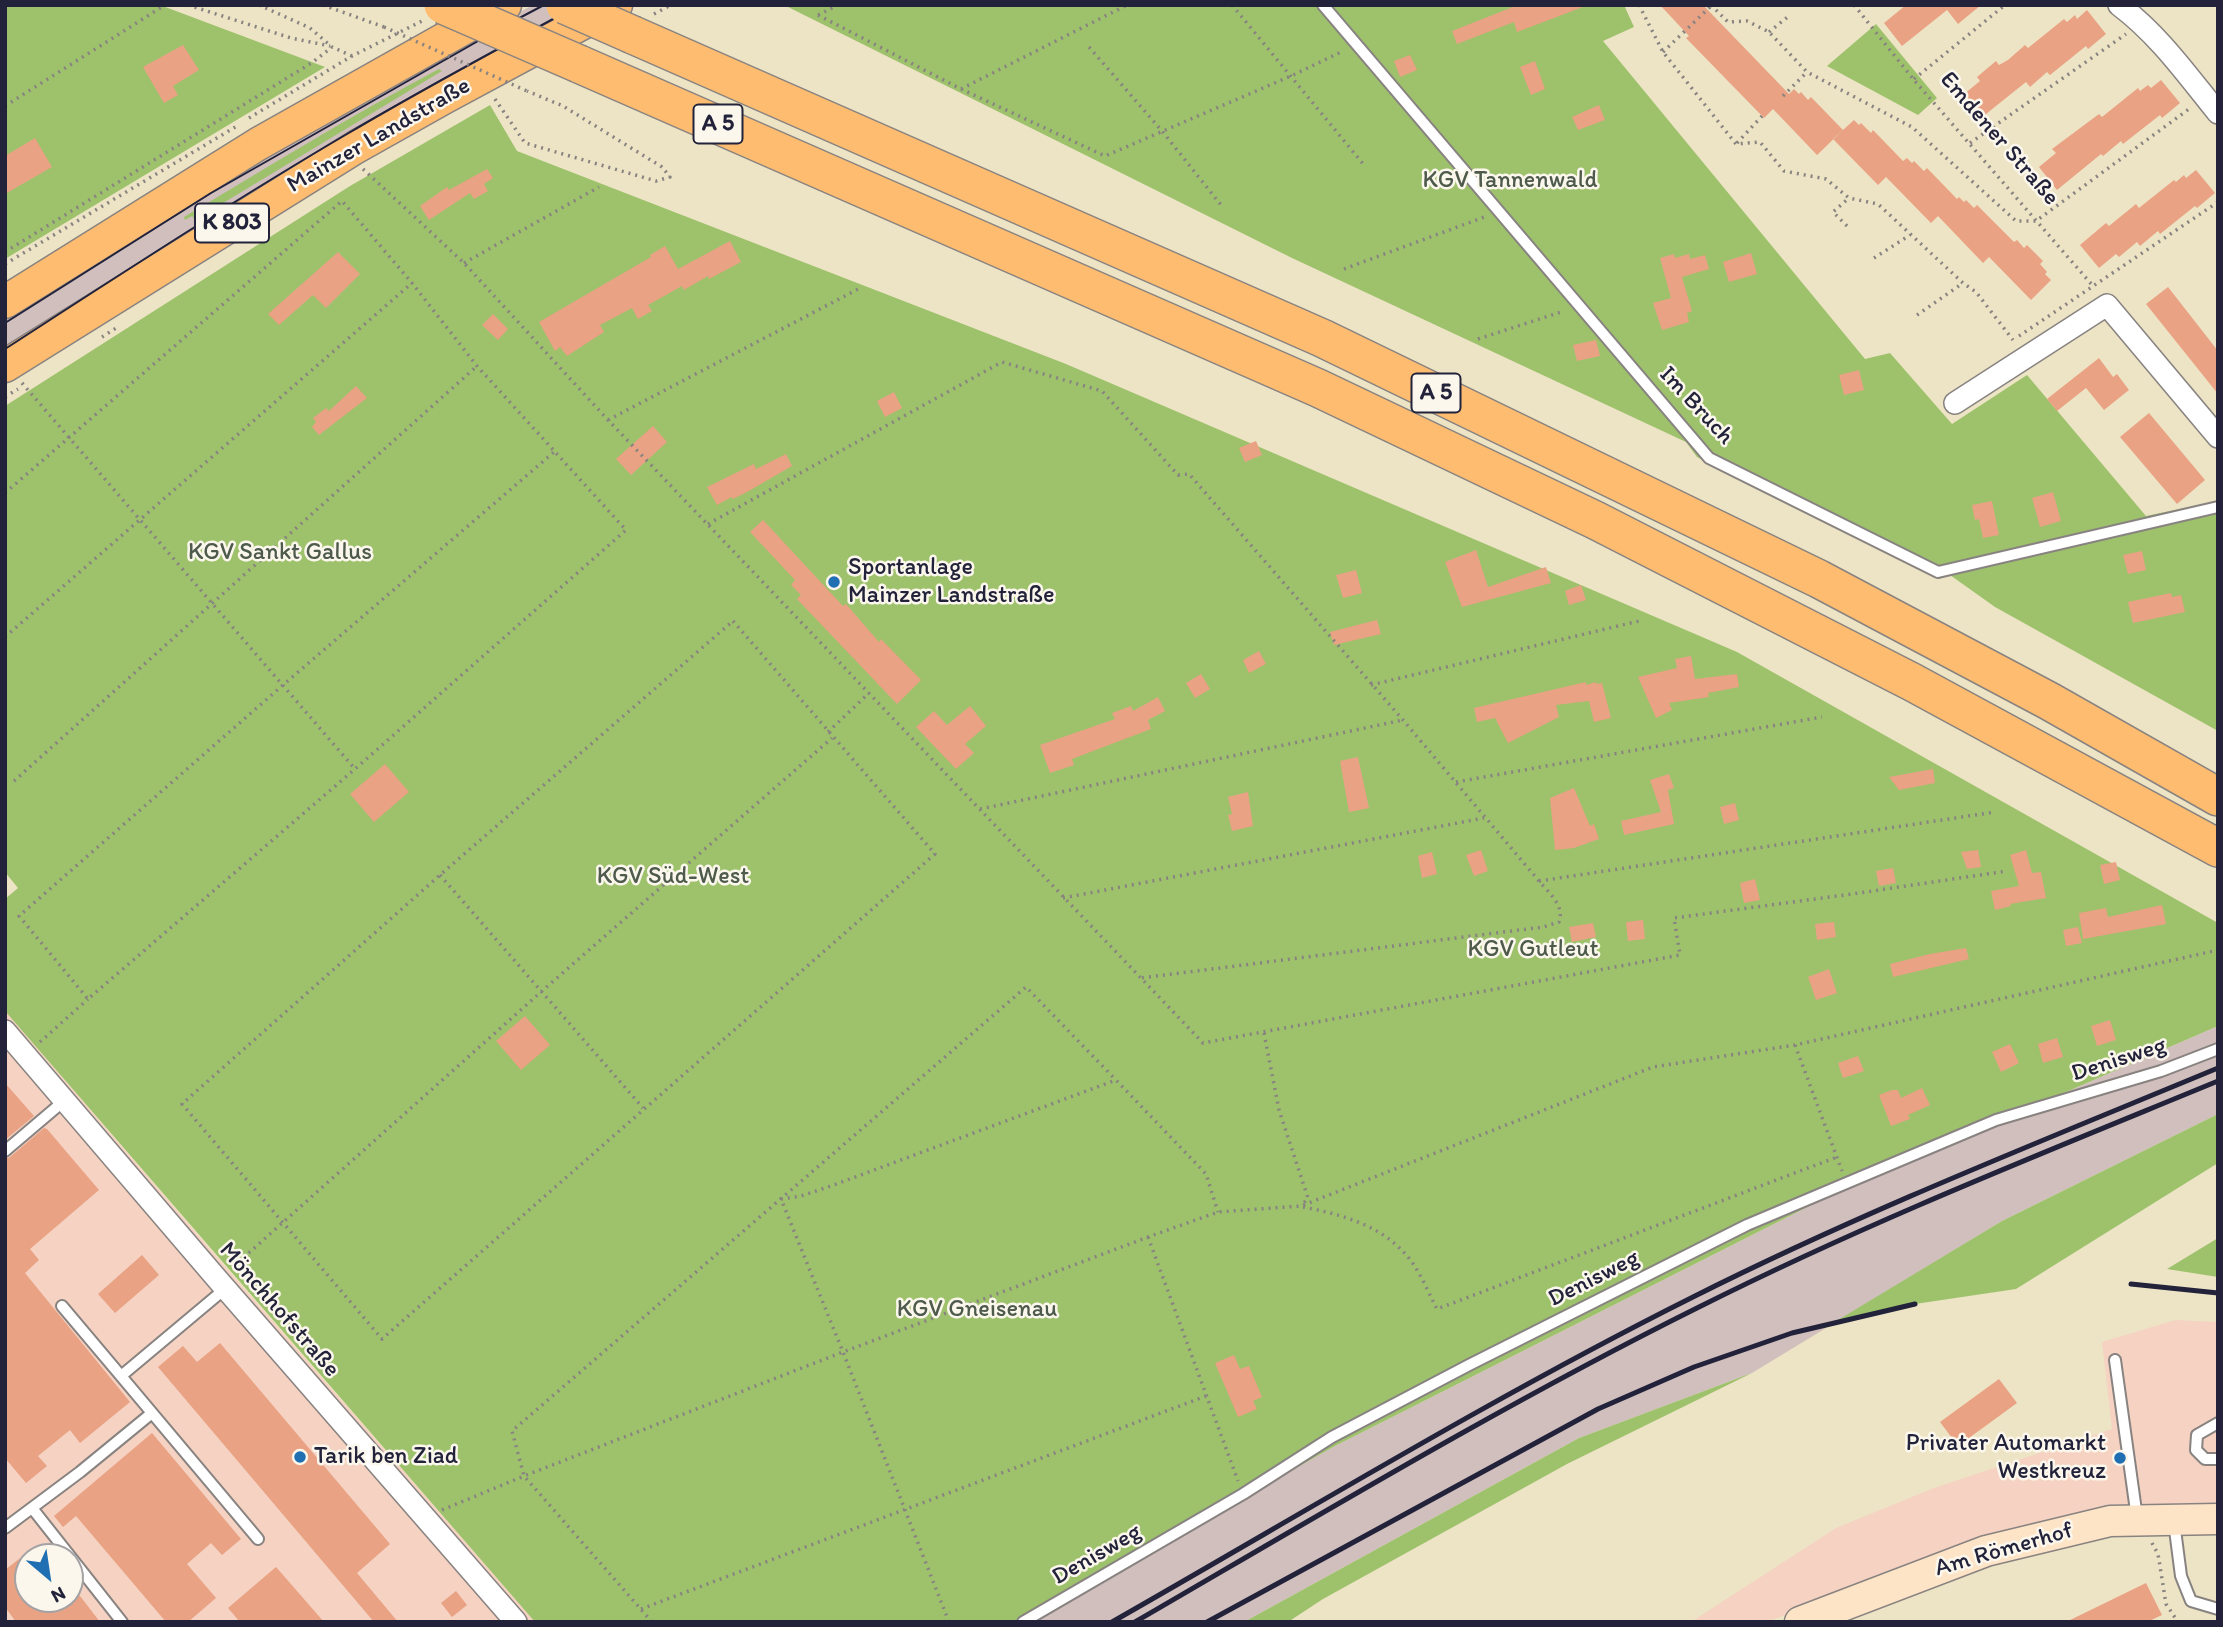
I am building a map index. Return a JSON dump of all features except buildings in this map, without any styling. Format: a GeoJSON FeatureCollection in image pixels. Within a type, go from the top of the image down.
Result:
{"type":"FeatureCollection","features":[{"type":"Feature","properties":{"kind":"highway","name":"A 5"},"geometry":{"type":"LineString","coordinates":[[443,5],[1331,394],[1595,520],[1912,682],[2218,848]]}},
{"type":"Feature","properties":{"kind":"highway","name":"A 5"},"geometry":{"type":"LineString","coordinates":[[565,5],[624,20],[1335,344],[1819,579],[2049,701],[2218,797]]}},
{"type":"Feature","properties":{"kind":"main road","name":"K 803"},"geometry":{"type":"LineString","coordinates":[[5,302],[258,144],[505,5]]}},
{"type":"Feature","properties":{"kind":"main road","name":"Mainzer Landstraße"},"geometry":{"type":"LineString","coordinates":[[7,365],[356,147],[445,97],[624,20]]}},
{"type":"Feature","properties":{"kind":"main road","name":"Am Römerhof"},"geometry":{"type":"LineString","coordinates":[[1800,1622],[1986,1551],[2110,1521],[2143,1528],[2174,1519],[2218,1519]]}},
{"type":"Feature","properties":{"kind":"street"},"geometry":{"type":"LineString","coordinates":[[2119,5],[2142,22],[2165,47],[2211,106]]}},
{"type":"Feature","properties":{"kind":"street"},"geometry":{"type":"LineString","coordinates":[[1955,402],[2107,305],[2216,430]]}},
{"type":"Feature","properties":{"kind":"street","name":"Mönchhofstraße"},"geometry":{"type":"LineString","coordinates":[[5,1031],[516,1622]]}},
{"type":"Feature","properties":{"kind":"lane","name":"Im Bruch"},"geometry":{"type":"LineString","coordinates":[[1323,5],[1709,458],[1938,572],[2218,507]]}},
{"type":"Feature","properties":{"kind":"lane","name":"Denisweg"},"geometry":{"type":"LineString","coordinates":[[1023,1622],[1243,1494],[1332,1437],[1747,1226],[1996,1120],[2161,1071],[2218,1049]]}},
{"type":"Feature","properties":{"kind":"lane"},"geometry":{"type":"LineString","coordinates":[[5,1151],[65,1100]]}},
{"type":"Feature","properties":{"kind":"lane"},"geometry":{"type":"LineString","coordinates":[[121,1376],[222,1284]]}},
{"type":"Feature","properties":{"kind":"lane"},"geometry":{"type":"LineString","coordinates":[[62,1306],[258,1539]]}},
{"type":"Feature","properties":{"kind":"lane"},"geometry":{"type":"LineString","coordinates":[[2115,1360],[2143,1528]]}},
{"type":"Feature","properties":{"kind":"lane"},"geometry":{"type":"LineString","coordinates":[[5,1528],[80,1472],[152,1413]]}},
{"type":"Feature","properties":{"kind":"lane"},"geometry":{"type":"LineString","coordinates":[[2218,1423],[2197,1435],[2196,1450],[2205,1458],[2218,1460]]}},
{"type":"Feature","properties":{"kind":"lane"},"geometry":{"type":"LineString","coordinates":[[32,1508],[122,1622]]}},
{"type":"Feature","properties":{"kind":"lane"},"geometry":{"type":"LineString","coordinates":[[2174,1519],[2181,1576],[2191,1601],[2218,1609]]}},
{"type":"Feature","properties":{"kind":"path"},"geometry":{"type":"LineString","coordinates":[[5,106],[165,5]]}},
{"type":"Feature","properties":{"kind":"path"},"geometry":{"type":"LineString","coordinates":[[188,5],[291,38],[332,47],[352,57]]}},
{"type":"Feature","properties":{"kind":"path"},"geometry":{"type":"LineString","coordinates":[[260,5],[310,28],[332,47]]}},
{"type":"Feature","properties":{"kind":"path"},"geometry":{"type":"LineString","coordinates":[[323,5],[384,27],[563,106],[662,167],[670,177],[656,181],[525,143],[494,97]]}},
{"type":"Feature","properties":{"kind":"path"},"geometry":{"type":"LineString","coordinates":[[838,5],[818,15],[961,89],[1105,156],[1356,45]]}},
{"type":"Feature","properties":{"kind":"path"},"geometry":{"type":"LineString","coordinates":[[961,89],[1127,5]]}},
{"type":"Feature","properties":{"kind":"path"},"geometry":{"type":"LineString","coordinates":[[1232,5],[1364,165]]}},
{"type":"Feature","properties":{"kind":"path"},"geometry":{"type":"LineString","coordinates":[[1639,5],[1663,52],[1736,144]]}},
{"type":"Feature","properties":{"kind":"path","name":"Emdener Straße"},"geometry":{"type":"LineString","coordinates":[[1854,5],[1914,80],[2107,305]]}},
{"type":"Feature","properties":{"kind":"path"},"geometry":{"type":"LineString","coordinates":[[1914,80],[2005,5]]}},
{"type":"Feature","properties":{"kind":"path"},"geometry":{"type":"LineString","coordinates":[[1663,52],[1711,6],[1728,22],[1747,21],[1769,32],[1807,72],[1912,127],[2017,221],[2036,221],[2211,106]]}},
{"type":"Feature","properties":{"kind":"path"},"geometry":{"type":"LineString","coordinates":[[1769,32],[1790,15]]}},
{"type":"Feature","properties":{"kind":"path"},"geometry":{"type":"LineString","coordinates":[[1970,143],[2142,22]]}},
{"type":"Feature","properties":{"kind":"path"},"geometry":{"type":"LineString","coordinates":[[5,252],[313,62],[332,47]]}},
{"type":"Feature","properties":{"kind":"path"},"geometry":{"type":"LineString","coordinates":[[1089,47],[1162,131],[1221,205]]}},
{"type":"Feature","properties":{"kind":"path"},"geometry":{"type":"LineString","coordinates":[[1783,96],[1807,72]]}},
{"type":"Feature","properties":{"kind":"path"},"geometry":{"type":"LineString","coordinates":[[1736,144],[1762,116]]}},
{"type":"Feature","properties":{"kind":"path"},"geometry":{"type":"LineString","coordinates":[[1736,144],[1760,142],[1784,172],[1826,179],[1849,198],[1878,204],[1976,292],[2012,341],[2218,202]]}},
{"type":"Feature","properties":{"kind":"path"},"geometry":{"type":"LineString","coordinates":[[356,147],[364,170],[464,264],[608,420],[1203,1043],[1680,955],[1674,918],[2007,871]]}},
{"type":"Feature","properties":{"kind":"path"},"geometry":{"type":"LineString","coordinates":[[464,264],[599,187]]}},
{"type":"Feature","properties":{"kind":"path"},"geometry":{"type":"LineString","coordinates":[[1846,226],[1833,212],[1849,198]]}},
{"type":"Feature","properties":{"kind":"path"},"geometry":{"type":"LineString","coordinates":[[5,493],[342,201],[412,283],[477,366],[626,530],[26,1055]]}},
{"type":"Feature","properties":{"kind":"path"},"geometry":{"type":"LineString","coordinates":[[1344,269],[1498,212]]}},
{"type":"Feature","properties":{"kind":"path"},"geometry":{"type":"LineString","coordinates":[[1874,258],[1910,235]]}},
{"type":"Feature","properties":{"kind":"path"},"geometry":{"type":"LineString","coordinates":[[5,637],[412,283]]}},
{"type":"Feature","properties":{"kind":"path"},"geometry":{"type":"LineString","coordinates":[[1917,314],[1964,284]]}},
{"type":"Feature","properties":{"kind":"path"},"geometry":{"type":"LineString","coordinates":[[608,420],[862,287]]}},
{"type":"Feature","properties":{"kind":"path"},"geometry":{"type":"LineString","coordinates":[[1478,339],[1580,306]]}},
{"type":"Feature","properties":{"kind":"path"},"geometry":{"type":"LineString","coordinates":[[708,524],[1002,362],[1102,391],[1178,475],[1189,474],[1456,782],[1560,909],[1559,922],[1543,927],[1142,978]]}},
{"type":"Feature","properties":{"kind":"path"},"geometry":{"type":"LineString","coordinates":[[7,365],[355,769]]}},
{"type":"Feature","properties":{"kind":"path"},"geometry":{"type":"LineString","coordinates":[[14,781],[477,366]]}},
{"type":"Feature","properties":{"kind":"path"},"geometry":{"type":"LineString","coordinates":[[88,999],[19,916],[555,452]]}},
{"type":"Feature","properties":{"kind":"path"},"geometry":{"type":"LineString","coordinates":[[733,621],[832,737],[935,854],[382,1339],[182,1104],[440,875],[733,621]]}},
{"type":"Feature","properties":{"kind":"path"},"geometry":{"type":"LineString","coordinates":[[1371,685],[1639,621]]}},
{"type":"Feature","properties":{"kind":"path"},"geometry":{"type":"LineString","coordinates":[[828,732],[869,693]]}},
{"type":"Feature","properties":{"kind":"path"},"geometry":{"type":"LineString","coordinates":[[1456,782],[1822,717]]}},
{"type":"Feature","properties":{"kind":"path"},"geometry":{"type":"LineString","coordinates":[[980,810],[1403,720]]}},
{"type":"Feature","properties":{"kind":"path"},"geometry":{"type":"LineString","coordinates":[[222,1284],[282,1223],[832,737]]}},
{"type":"Feature","properties":{"kind":"path"},"geometry":{"type":"LineString","coordinates":[[1539,881],[1995,812]]}},
{"type":"Feature","properties":{"kind":"path"},"geometry":{"type":"LineString","coordinates":[[1063,898],[1485,818]]}},
{"type":"Feature","properties":{"kind":"path"},"geometry":{"type":"LineString","coordinates":[[440,875],[643,1108]]}},
{"type":"Feature","properties":{"kind":"path"},"geometry":{"type":"LineString","coordinates":[[1301,1206],[1653,1067],[1795,1045],[2218,950]]}},
{"type":"Feature","properties":{"kind":"path"},"geometry":{"type":"LineString","coordinates":[[652,1622],[524,1476],[512,1431],[1026,986],[1206,1174],[1218,1212]]}},
{"type":"Feature","properties":{"kind":"path"},"geometry":{"type":"LineString","coordinates":[[1264,1033],[1279,1110],[1308,1198],[1301,1206]]}},
{"type":"Feature","properties":{"kind":"path"},"geometry":{"type":"LineString","coordinates":[[1795,1045],[1846,1182]]}},
{"type":"Feature","properties":{"kind":"path"},"geometry":{"type":"LineString","coordinates":[[781,1199],[831,1186],[1116,1080]]}},
{"type":"Feature","properties":{"kind":"path"},"geometry":{"type":"LineString","coordinates":[[424,1518],[524,1476],[843,1352],[1218,1212],[1301,1206],[1338,1214],[1368,1225],[1392,1241],[1412,1262],[1437,1309],[1837,1157]]}},
{"type":"Feature","properties":{"kind":"path"},"geometry":{"type":"LineString","coordinates":[[781,1199],[949,1622]]}},
{"type":"Feature","properties":{"kind":"path"},"geometry":{"type":"LineString","coordinates":[[1148,1237],[1243,1494]]}},
{"type":"Feature","properties":{"kind":"path"},"geometry":{"type":"LineString","coordinates":[[641,1609],[1206,1396]]}},
{"type":"Feature","properties":{"kind":"path"},"geometry":{"type":"LineString","coordinates":[[2143,1528],[2158,1553],[2166,1604],[2178,1622]]}},
{"type":"Feature","properties":{"kind":"shaded area"},"geometry":{"type":"Polygon","coordinates":[[[533,5],[592,5],[5,355],[5,316],[215,187],[372,97],[415,68],[533,5]]]}},
{"type":"Feature","properties":{"kind":"shaded area"},"geometry":{"type":"Polygon","coordinates":[[[5,1011],[229,1271],[535,1622],[5,1622],[5,1011]]]}},
{"type":"Feature","properties":{"kind":"shaded area"},"geometry":{"type":"Polygon","coordinates":[[[2218,1026],[2218,1114],[2002,1221],[1752,1373],[1579,1438],[1244,1622],[1023,1622],[1335,1446],[1845,1188],[2218,1026]]]}},
{"type":"Feature","properties":{"kind":"shaded area","name":"Privater Automarkt Westkreuz"},"geometry":{"type":"Polygon","coordinates":[[[2175,1320],[2218,1322],[2218,1503],[2108,1509],[2011,1529],[1767,1622],[1691,1622],[1836,1528],[1934,1488],[2112,1429],[2102,1342],[2175,1320]]]}},
{"type":"Feature","properties":{"kind":"green space"},"geometry":{"type":"Polygon","coordinates":[[[5,5],[160,5],[325,67],[5,259],[5,5]]]}},
{"type":"Feature","properties":{"kind":"green space","name":"KGV Tannenwald"},"geometry":{"type":"Polygon","coordinates":[[[784,5],[1624,5],[1634,27],[1603,41],[1865,359],[1890,353],[1952,424],[2027,375],[2146,516],[2218,501],[2218,731],[1995,607],[1950,575],[1939,579],[1697,457],[1686,442],[1292,258],[784,5]]]}},
{"type":"Feature","properties":{"kind":"green space"},"geometry":{"type":"Polygon","coordinates":[[[1876,24],[1937,98],[1918,115],[1827,66],[1876,24]]]}},
{"type":"Feature","properties":{"kind":"green space"},"geometry":{"type":"Polygon","coordinates":[[[439,69],[442,71],[195,220],[192,216],[185,220],[184,217],[279,160],[439,69]]]}},
{"type":"Feature","properties":{"kind":"green space"},"geometry":{"type":"Polygon","coordinates":[[[490,105],[517,151],[1066,364],[1737,652],[2218,923],[2218,1026],[1845,1188],[1335,1446],[1023,1622],[535,1622],[5,1011],[5,899],[18,888],[5,872],[5,406],[350,186],[490,105]]]}},
{"type":"Feature","properties":{"kind":"green space"},"geometry":{"type":"Polygon","coordinates":[[[2218,1114],[2218,1163],[2016,1289],[1915,1304],[1833,1323],[2002,1221],[2218,1114]]]}},
{"type":"Feature","properties":{"kind":"green space"},"geometry":{"type":"Polygon","coordinates":[[[2218,1238],[2218,1277],[2167,1269],[2218,1238]]]}},
{"type":"Feature","properties":{"kind":"green space"},"geometry":{"type":"Polygon","coordinates":[[[1752,1373],[1567,1464],[1323,1599],[1288,1622],[1244,1622],[1579,1438],[1752,1373]]]}},
{"type":"Feature","properties":{"kind":"tram line"},"geometry":{"type":"LineString","coordinates":[[5,323],[211,193],[544,5]]}},
{"type":"Feature","properties":{"kind":"tram line"},"geometry":{"type":"LineString","coordinates":[[5,349],[304,160],[433,84],[579,5]]}},
{"type":"Feature","properties":{"kind":"railway"},"geometry":{"type":"LineString","coordinates":[[1112,1622],[1473,1414],[1693,1297],[1888,1206],[2218,1068]]}},
{"type":"Feature","properties":{"kind":"railway"},"geometry":{"type":"LineString","coordinates":[[1135,1622],[1485,1420],[1699,1307],[1891,1217],[2218,1081]]}},
{"type":"Feature","properties":{"kind":"railway"},"geometry":{"type":"LineString","coordinates":[[2131,1284],[2218,1293]]}},
{"type":"Feature","properties":{"kind":"railway"},"geometry":{"type":"LineString","coordinates":[[1207,1622],[1598,1409],[1694,1367],[1792,1333],[1915,1304]]}},
{"type":"Feature","properties":{"kind":"place","name":"Sportanlage Mainzer Landstraße"},"geometry":{"type":"Point","coordinates":[834,582]}},
{"type":"Feature","properties":{"kind":"place","name":"Tarik ben Ziad"},"geometry":{"type":"Point","coordinates":[300,1457]}},
{"type":"Feature","properties":{"kind":"place","name":"Privater Automarkt Westkreuz"},"geometry":{"type":"Point","coordinates":[2120,1458]}},
{"type":"Feature","properties":{"kind":"park label","name":"KGV Sankt Gallus"},"geometry":{"type":"Point","coordinates":[280,553]}},
{"type":"Feature","properties":{"kind":"park label","name":"KGV Süd-West"},"geometry":{"type":"Point","coordinates":[673,877]}},
{"type":"Feature","properties":{"kind":"park label","name":"KGV Gutleut"},"geometry":{"type":"Point","coordinates":[1533,950]}},
{"type":"Feature","properties":{"kind":"park label","name":"KGV Gneisenau"},"geometry":{"type":"Point","coordinates":[977,1310]}}]}
